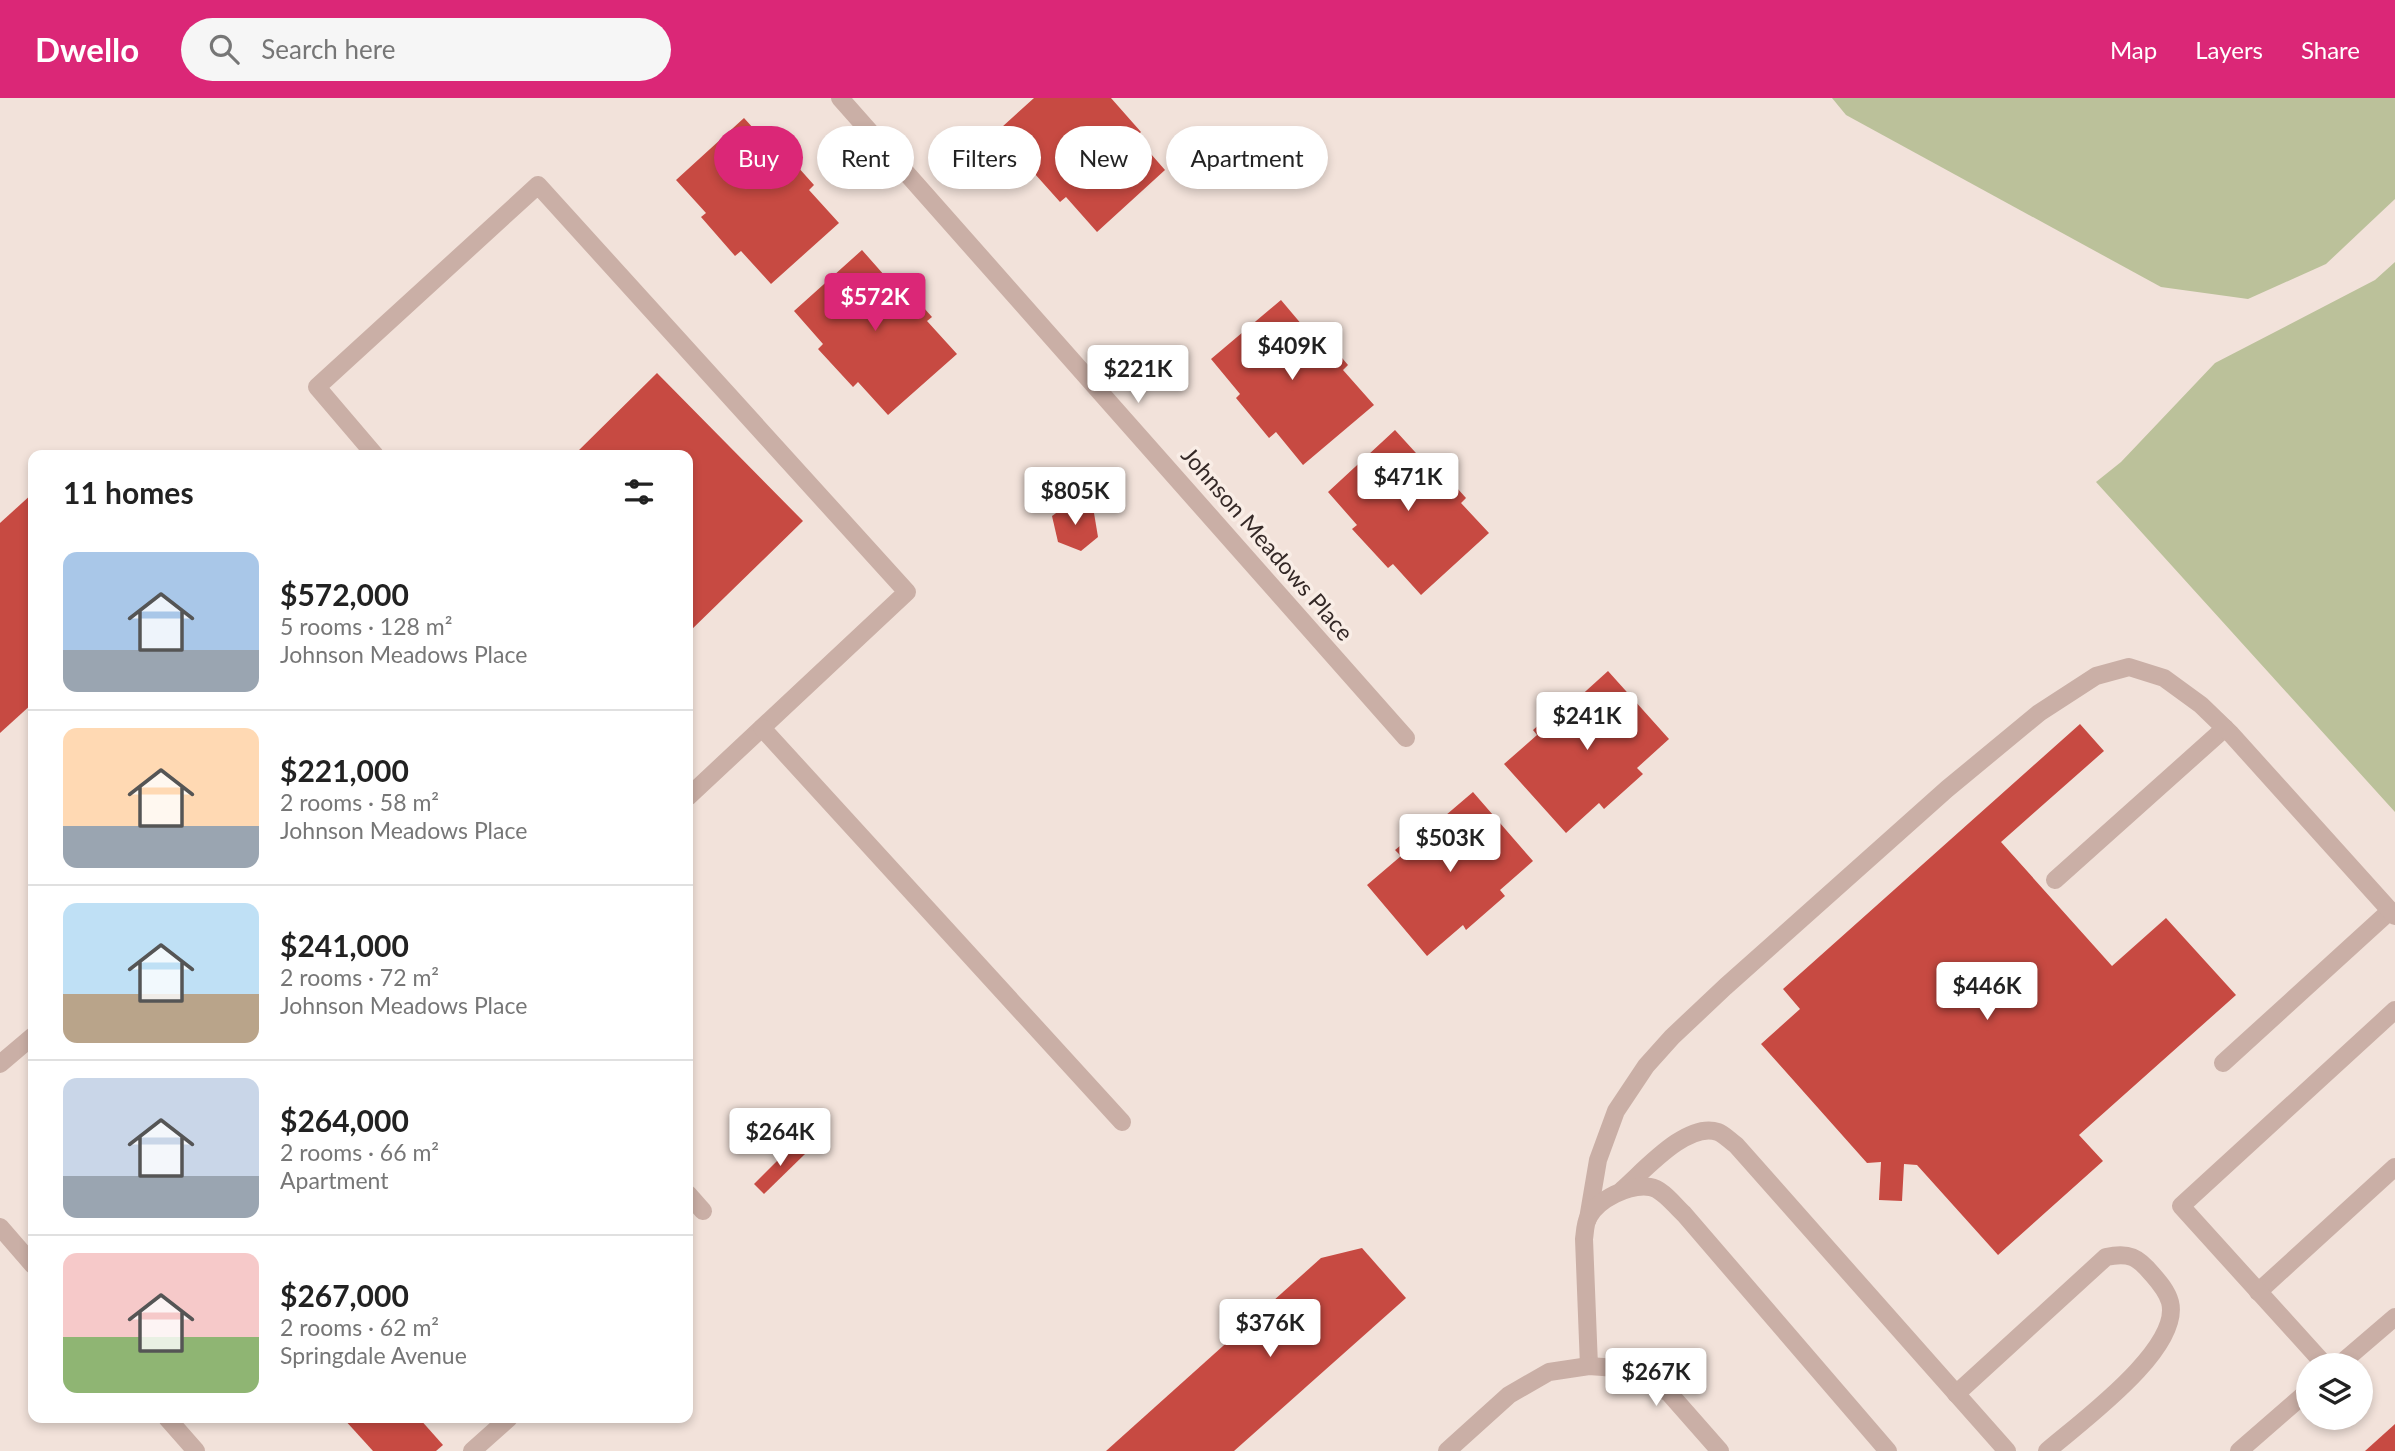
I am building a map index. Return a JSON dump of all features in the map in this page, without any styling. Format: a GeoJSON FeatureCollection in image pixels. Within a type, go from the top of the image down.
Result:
{"type":"FeatureCollection","features":[{"type":"Feature","properties":{"kind":"street","name":"Johnson Meadows Place"},"geometry":{"type":"LineString","coordinates":[[840,98],[1406,738]]}},
{"type":"Feature","properties":{"kind":"street"},"geometry":{"type":"LineString","coordinates":[[371,450],[317,387],[538,185],[907,592],[693,792]]}},
{"type":"Feature","properties":{"kind":"street"},"geometry":{"type":"LineString","coordinates":[[1589,1366],[1584,1239],[1598,1160],[1616,1111],[1646,1066],[1672,1037],[1725,987],[1947,789],[2039,713],[2096,676],[2129,667],[2164,678],[2201,705],[2393,913],[2223,1062]]}},
{"type":"Feature","properties":{"kind":"street"},"geometry":{"type":"LineString","coordinates":[[762,728],[1122,1122]]}},
{"type":"Feature","properties":{"kind":"street"},"geometry":{"type":"LineString","coordinates":[[2055,880],[2225,729]]}},
{"type":"Feature","properties":{"kind":"street"},"geometry":{"type":"LineString","coordinates":[[2314,1353],[2181,1206],[2395,1010]]}},
{"type":"Feature","properties":{"kind":"street"},"geometry":{"type":"LineString","coordinates":[[0,1064],[28,1040]]}},
{"type":"Feature","properties":{"kind":"street"},"geometry":{"type":"LineString","coordinates":[[1587,1219],[1604,1200],[1620,1192],[1682,1137],[1704,1130],[1720,1132],[1736,1145],[2007,1451]]}},
{"type":"Feature","properties":{"kind":"street"},"geometry":{"type":"LineString","coordinates":[[2258,1292],[2395,1167]]}},
{"type":"Feature","properties":{"kind":"street"},"geometry":{"type":"LineString","coordinates":[[1620,1192],[1651,1187],[1662,1193],[1684,1214],[1888,1451]]}},
{"type":"Feature","properties":{"kind":"street"},"geometry":{"type":"LineString","coordinates":[[693,1200],[702,1211]]}},
{"type":"Feature","properties":{"kind":"street"},"geometry":{"type":"LineString","coordinates":[[0,1227],[28,1259]]}},
{"type":"Feature","properties":{"kind":"street"},"geometry":{"type":"LineString","coordinates":[[1956,1394],[2106,1256],[2122,1254],[2142,1262],[2162,1286],[2170,1303],[2167,1327],[2155,1349],[2134,1375],[2048,1451]]}},
{"type":"Feature","properties":{"kind":"street"},"geometry":{"type":"LineString","coordinates":[[2353,1353],[2395,1317]]}},
{"type":"Feature","properties":{"kind":"street"},"geometry":{"type":"LineString","coordinates":[[1447,1451],[1509,1395],[1549,1372],[1589,1366],[1630,1369],[1669,1393],[1720,1451]]}},
{"type":"Feature","properties":{"kind":"street"},"geometry":{"type":"LineString","coordinates":[[2239,1451],[2296,1401]]}},
{"type":"Feature","properties":{"kind":"street"},"geometry":{"type":"LineString","coordinates":[[172,1423],[197,1451]]}},
{"type":"Feature","properties":{"kind":"street"},"geometry":{"type":"LineString","coordinates":[[472,1451],[503,1423]]}},
{"type":"Feature","properties":{"kind":"green space"},"geometry":{"type":"Polygon","coordinates":[[[1832,98],[2395,98],[2395,199],[2326,264],[2248,299],[2161,287],[1846,115],[1832,98]]]}},
{"type":"Feature","properties":{"kind":"green space"},"geometry":{"type":"Polygon","coordinates":[[[2395,262],[2395,812],[2096,482],[2121,462],[2215,363],[2375,280],[2395,262]]]}},
{"type":"Feature","properties":{"kind":"building"},"geometry":{"type":"Polygon","coordinates":[[[1034,98],[1111,98],[1136,126],[1055,126],[1055,189],[1144,189],[1097,232],[1066,197],[1060,202],[1041,181],[1041,126],[1003,126],[1034,98]]]}},
{"type":"Feature","properties":{"kind":"building"},"geometry":{"type":"Polygon","coordinates":[[[744,118],[751,126],[735,126],[744,118]]]}},
{"type":"Feature","properties":{"kind":"building"},"geometry":{"type":"Polygon","coordinates":[[[714,145],[714,189],[803,189],[803,173],[814,185],[809,190],[839,223],[771,284],[741,251],[735,256],[701,217],[706,213],[676,180],[714,145]]]}},
{"type":"Feature","properties":{"kind":"building"},"geometry":{"type":"Polygon","coordinates":[[[1152,155],[1165,170],[1152,182],[1152,155]]]}},
{"type":"Feature","properties":{"kind":"building"},"geometry":{"type":"Polygon","coordinates":[[[862,250],[892,284],[898,279],[932,317],[927,321],[957,354],[888,415],[858,382],[853,387],[818,349],[823,344],[794,311],[862,250]]]}},
{"type":"Feature","properties":{"kind":"building"},"geometry":{"type":"Polygon","coordinates":[[[1281,300],[1308,332],[1315,326],[1348,365],[1343,370],[1374,405],[1303,465],[1276,432],[1269,438],[1236,398],[1240,394],[1211,359],[1281,300]]]}},
{"type":"Feature","properties":{"kind":"building"},"geometry":{"type":"Polygon","coordinates":[[[657,373],[803,521],[693,628],[693,450],[579,450],[657,373]]]}},
{"type":"Feature","properties":{"kind":"building"},"geometry":{"type":"Polygon","coordinates":[[[1395,430],[1426,464],[1431,459],[1466,498],[1461,503],[1489,533],[1421,595],[1393,564],[1388,568],[1352,529],[1357,525],[1328,492],[1395,430]]]}},
{"type":"Feature","properties":{"kind":"building"},"geometry":{"type":"Polygon","coordinates":[[[28,498],[28,708],[0,733],[0,523],[28,498]]]}},
{"type":"Feature","properties":{"kind":"building"},"geometry":{"type":"Polygon","coordinates":[[[1071,502],[1094,513],[1098,537],[1081,551],[1058,542],[1052,516],[1071,502]]]}},
{"type":"Feature","properties":{"kind":"building"},"geometry":{"type":"Polygon","coordinates":[[[1608,671],[1669,739],[1637,768],[1643,774],[1604,809],[1599,803],[1566,833],[1504,764],[1537,735],[1533,730],[1572,695],[1576,700],[1608,671]]]}},
{"type":"Feature","properties":{"kind":"building"},"geometry":{"type":"Polygon","coordinates":[[[2080,724],[2104,751],[2001,842],[2112,966],[2166,918],[2236,995],[2079,1135],[2103,1161],[1998,1255],[1917,1165],[1904,1164],[1902,1201],[1879,1200],[1881,1162],[1867,1163],[1761,1044],[1800,1009],[1783,989],[2080,724]]]}},
{"type":"Feature","properties":{"kind":"building"},"geometry":{"type":"Polygon","coordinates":[[[1473,792],[1533,861],[1500,890],[1505,896],[1466,930],[1463,925],[1427,956],[1367,885],[1401,856],[1395,850],[1435,817],[1439,821],[1473,792]]]}},
{"type":"Feature","properties":{"kind":"building"},"geometry":{"type":"Polygon","coordinates":[[[795,1143],[806,1153],[764,1194],[754,1184],[795,1143]]]}},
{"type":"Feature","properties":{"kind":"building"},"geometry":{"type":"Polygon","coordinates":[[[1362,1248],[1406,1298],[1234,1451],[1106,1451],[1321,1258],[1362,1248]]]}},
{"type":"Feature","properties":{"kind":"building"},"geometry":{"type":"Polygon","coordinates":[[[348,1423],[423,1423],[443,1445],[436,1451],[373,1451],[348,1423]]]}},
{"type":"Feature","properties":{"kind":"building"},"geometry":{"type":"Polygon","coordinates":[[[2395,1424],[2395,1451],[2365,1451],[2395,1424]]]}}]}
